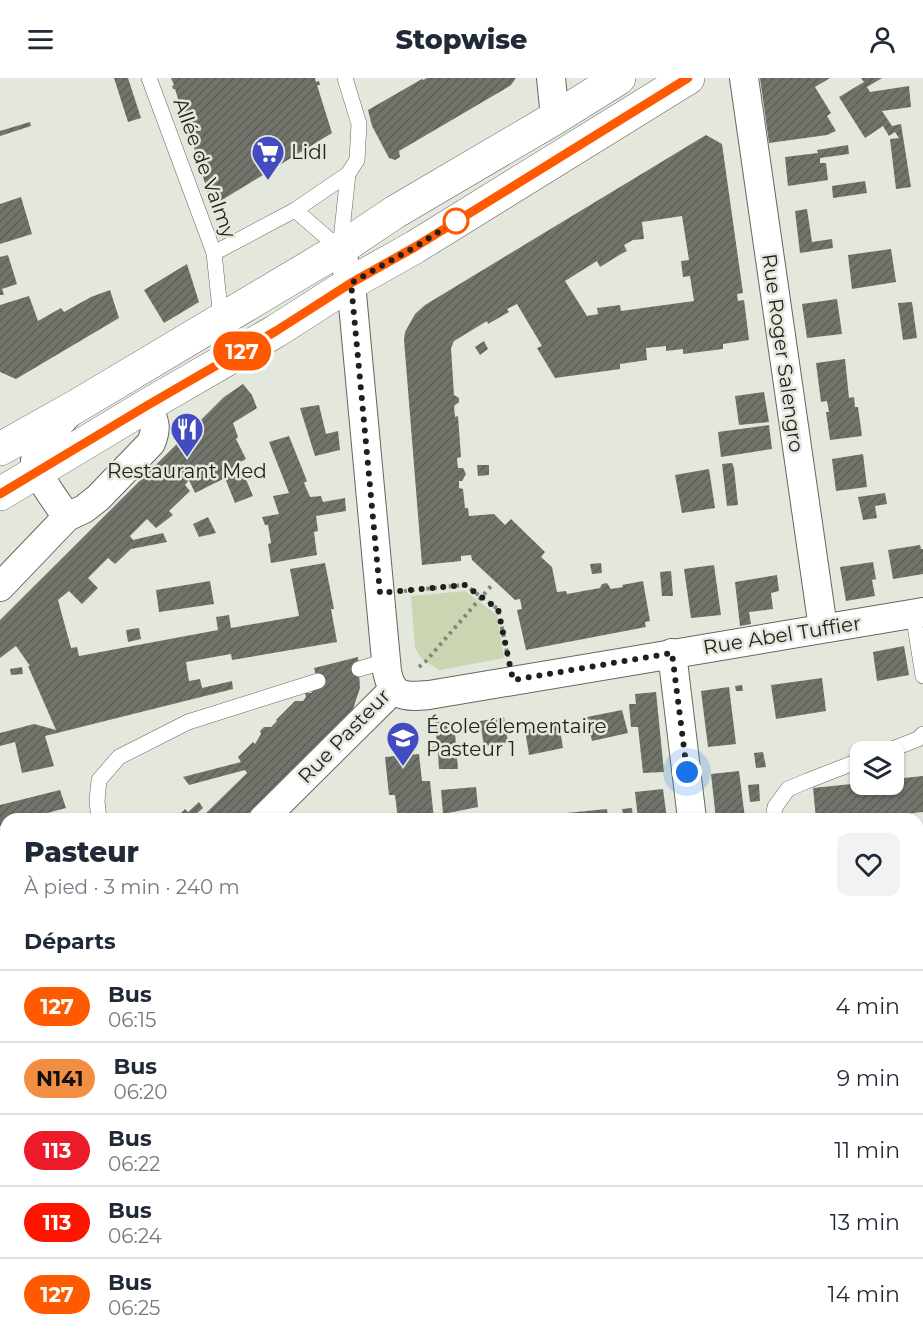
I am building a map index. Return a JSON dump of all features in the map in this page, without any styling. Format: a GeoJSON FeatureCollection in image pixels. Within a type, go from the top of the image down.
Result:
{"type":"FeatureCollection","features":[{"type":"Feature","properties":{"kind":"main road"},"geometry":{"type":"LineString","coordinates":[[0,448],[340,249],[395,212],[619,78]]}},
{"type":"Feature","properties":{"kind":"main road"},"geometry":{"type":"LineString","coordinates":[[0,494],[415,247],[688,78]]}},
{"type":"Feature","properties":{"kind":"street"},"geometry":{"type":"LineString","coordinates":[[551,78],[555,118]]}},
{"type":"Feature","properties":{"kind":"street","name":"Rue Roger Salengro"},"geometry":{"type":"LineString","coordinates":[[744,78],[823,628]]}},
{"type":"Feature","properties":{"kind":"street","name":"Rue Pasteur"},"geometry":{"type":"LineString","coordinates":[[269,813],[394,689],[389,682],[386,661],[351,283],[340,249]]}},
{"type":"Feature","properties":{"kind":"street"},"geometry":{"type":"LineString","coordinates":[[0,586],[67,517],[84,509],[98,498],[151,443],[156,432],[148,405]]}},
{"type":"Feature","properties":{"kind":"street"},"geometry":{"type":"LineString","coordinates":[[67,517],[38,472],[35,459],[39,448],[75,406]]}},
{"type":"Feature","properties":{"kind":"street","name":"Rue Abel Tuffier"},"geometry":{"type":"LineString","coordinates":[[394,689],[410,697],[429,695],[918,612]]}},
{"type":"Feature","properties":{"kind":"street"},"geometry":{"type":"LineString","coordinates":[[672,653],[691,813]]}},
{"type":"Feature","properties":{"kind":"lane","name":"Allée de Valmy"},"geometry":{"type":"LineString","coordinates":[[149,78],[214,253],[295,210],[348,174]]}},
{"type":"Feature","properties":{"kind":"lane"},"geometry":{"type":"LineString","coordinates":[[340,249],[348,174],[357,160],[359,124],[345,78]]}},
{"type":"Feature","properties":{"kind":"lane"},"geometry":{"type":"LineString","coordinates":[[295,210],[340,249]]}},
{"type":"Feature","properties":{"kind":"lane"},"geometry":{"type":"LineString","coordinates":[[214,253],[221,319]]}},
{"type":"Feature","properties":{"kind":"lane"},"geometry":{"type":"LineString","coordinates":[[918,612],[923,676]]}},
{"type":"Feature","properties":{"kind":"lane"},"geometry":{"type":"LineString","coordinates":[[359,669],[386,661]]}},
{"type":"Feature","properties":{"kind":"lane"},"geometry":{"type":"LineString","coordinates":[[98,813],[99,780],[119,757],[188,722],[318,681]]}},
{"type":"Feature","properties":{"kind":"lane"},"geometry":{"type":"LineString","coordinates":[[904,745],[918,740],[923,734]]}},
{"type":"Feature","properties":{"kind":"lane"},"geometry":{"type":"LineString","coordinates":[[774,813],[788,789],[850,764]]}},
{"type":"Feature","properties":{"kind":"path"},"geometry":{"type":"LineString","coordinates":[[380,593],[465,585],[498,609],[513,680]]}},
{"type":"Feature","properties":{"kind":"path"},"geometry":{"type":"LineString","coordinates":[[394,689],[426,661],[492,585]]}},
{"type":"Feature","properties":{"kind":"green space"},"geometry":{"type":"Polygon","coordinates":[[[465,591],[497,615],[504,658],[440,670],[422,658],[415,647],[411,596],[465,591]]]}},
{"type":"Feature","properties":{"kind":"building"},"geometry":{"type":"Polygon","coordinates":[[[114,78],[128,78],[141,118],[128,122],[114,78]]]}},
{"type":"Feature","properties":{"kind":"building"},"geometry":{"type":"Polygon","coordinates":[[[171,78],[315,78],[316,82],[319,81],[320,85],[317,85],[332,133],[212,206],[171,78]]]}},
{"type":"Feature","properties":{"kind":"building"},"geometry":{"type":"Polygon","coordinates":[[[427,78],[516,78],[503,90],[399,151],[400,157],[395,160],[389,158],[372,126],[368,110],[427,78]]]}},
{"type":"Feature","properties":{"kind":"building"},"geometry":{"type":"Polygon","coordinates":[[[760,78],[830,78],[815,87],[831,113],[827,116],[836,131],[827,135],[769,143],[760,78]]]}},
{"type":"Feature","properties":{"kind":"building"},"geometry":{"type":"Polygon","coordinates":[[[861,78],[882,78],[867,87],[870,92],[909,86],[911,107],[882,111],[892,126],[901,124],[911,187],[896,189],[890,139],[899,138],[895,132],[889,136],[883,126],[865,138],[839,97],[864,82],[861,78]]]}},
{"type":"Feature","properties":{"kind":"building"},"geometry":{"type":"Polygon","coordinates":[[[30,122],[31,126],[0,136],[0,131],[30,122]]]}},
{"type":"Feature","properties":{"kind":"building"},"geometry":{"type":"Polygon","coordinates":[[[706,135],[722,144],[743,293],[737,294],[738,301],[744,300],[749,340],[723,344],[723,349],[683,354],[683,349],[666,351],[666,346],[646,348],[647,360],[620,364],[620,369],[555,378],[537,348],[542,346],[517,304],[507,309],[509,312],[488,324],[487,321],[454,341],[451,348],[454,395],[459,398],[459,402],[454,406],[455,417],[458,416],[461,457],[457,458],[458,468],[463,468],[466,474],[462,481],[459,481],[459,488],[463,489],[465,508],[468,508],[469,516],[494,514],[505,525],[511,519],[545,552],[541,557],[552,567],[557,592],[566,591],[567,594],[600,588],[602,584],[607,583],[611,589],[643,581],[650,621],[645,622],[646,627],[526,650],[517,610],[522,609],[520,599],[515,600],[472,560],[471,555],[461,556],[461,561],[422,565],[404,340],[405,332],[415,314],[425,305],[706,135]],[[682,216],[642,222],[644,239],[633,240],[624,245],[627,251],[600,267],[597,261],[565,281],[587,316],[598,314],[597,308],[620,305],[621,311],[694,301],[690,276],[683,277],[681,261],[689,260],[682,216]]]}},
{"type":"Feature","properties":{"kind":"building"},"geometry":{"type":"Polygon","coordinates":[[[848,145],[849,154],[820,158],[820,163],[826,163],[828,180],[788,186],[785,157],[818,153],[817,150],[848,145]]]}},
{"type":"Feature","properties":{"kind":"building"},"geometry":{"type":"Polygon","coordinates":[[[865,181],[867,193],[833,198],[832,186],[865,181]]]}},
{"type":"Feature","properties":{"kind":"building"},"geometry":{"type":"Polygon","coordinates":[[[21,197],[32,234],[0,244],[0,204],[21,197]]]}},
{"type":"Feature","properties":{"kind":"building"},"geometry":{"type":"Polygon","coordinates":[[[807,209],[812,242],[832,239],[833,248],[800,253],[795,211],[807,209]]]}},
{"type":"Feature","properties":{"kind":"building"},"geometry":{"type":"Polygon","coordinates":[[[891,249],[896,282],[852,289],[848,255],[891,249]]]}},
{"type":"Feature","properties":{"kind":"building"},"geometry":{"type":"Polygon","coordinates":[[[8,255],[17,284],[2,289],[4,295],[0,295],[0,257],[8,255]]]}},
{"type":"Feature","properties":{"kind":"building"},"geometry":{"type":"Polygon","coordinates":[[[187,264],[199,302],[164,323],[144,290],[187,264]]]}},
{"type":"Feature","properties":{"kind":"building"},"geometry":{"type":"Polygon","coordinates":[[[110,290],[119,318],[16,379],[0,372],[0,305],[29,296],[38,321],[61,308],[64,312],[91,297],[110,290]]]}},
{"type":"Feature","properties":{"kind":"building"},"geometry":{"type":"Polygon","coordinates":[[[837,299],[842,334],[807,338],[802,304],[837,299]]]}},
{"type":"Feature","properties":{"kind":"building"},"geometry":{"type":"Polygon","coordinates":[[[912,302],[917,338],[903,340],[898,303],[912,302]]]}},
{"type":"Feature","properties":{"kind":"building"},"geometry":{"type":"Polygon","coordinates":[[[484,341],[488,349],[480,355],[475,347],[484,341]]]}},
{"type":"Feature","properties":{"kind":"building"},"geometry":{"type":"Polygon","coordinates":[[[845,359],[849,398],[854,397],[855,407],[858,407],[862,436],[830,440],[826,412],[829,412],[827,401],[821,402],[816,363],[845,359]]]}},
{"type":"Feature","properties":{"kind":"building"},"geometry":{"type":"Polygon","coordinates":[[[243,384],[252,395],[257,408],[233,423],[238,437],[236,439],[246,459],[239,463],[253,496],[235,503],[225,478],[195,493],[189,480],[185,485],[190,491],[169,511],[173,515],[156,528],[147,519],[130,536],[133,540],[163,533],[167,542],[131,549],[115,564],[108,558],[88,578],[98,588],[82,604],[69,591],[58,600],[71,648],[77,647],[79,656],[218,630],[216,617],[229,615],[231,628],[299,616],[290,569],[325,563],[334,609],[331,609],[337,642],[232,660],[231,654],[186,662],[189,681],[200,679],[202,688],[232,681],[233,689],[45,736],[54,766],[22,773],[15,742],[0,746],[0,733],[34,724],[56,730],[28,666],[30,666],[16,646],[0,658],[0,620],[224,397],[243,384]]]}},
{"type":"Feature","properties":{"kind":"building"},"geometry":{"type":"Polygon","coordinates":[[[764,392],[769,422],[739,425],[735,396],[764,392]]]}},
{"type":"Feature","properties":{"kind":"building"},"geometry":{"type":"Polygon","coordinates":[[[319,405],[326,434],[338,431],[340,450],[315,456],[300,408],[319,405]]]}},
{"type":"Feature","properties":{"kind":"building"},"geometry":{"type":"Polygon","coordinates":[[[769,425],[772,449],[721,457],[718,432],[769,425]]]}},
{"type":"Feature","properties":{"kind":"building"},"geometry":{"type":"Polygon","coordinates":[[[289,436],[307,481],[304,483],[310,497],[321,496],[323,502],[345,498],[346,511],[316,516],[318,531],[314,532],[317,555],[271,563],[268,525],[265,525],[262,517],[279,514],[273,496],[289,493],[269,442],[289,436]]]}},
{"type":"Feature","properties":{"kind":"building"},"geometry":{"type":"Polygon","coordinates":[[[863,454],[867,487],[836,491],[832,459],[863,454]]]}},
{"type":"Feature","properties":{"kind":"building"},"geometry":{"type":"Polygon","coordinates":[[[732,463],[738,505],[727,506],[722,464],[732,463]]]}},
{"type":"Feature","properties":{"kind":"building"},"geometry":{"type":"Polygon","coordinates":[[[477,465],[489,465],[489,475],[478,476],[477,465]]]}},
{"type":"Feature","properties":{"kind":"building"},"geometry":{"type":"Polygon","coordinates":[[[709,469],[715,508],[682,513],[675,475],[709,469]]]}},
{"type":"Feature","properties":{"kind":"building"},"geometry":{"type":"Polygon","coordinates":[[[885,493],[887,504],[875,506],[877,518],[863,520],[858,497],[885,493]]]}},
{"type":"Feature","properties":{"kind":"building"},"geometry":{"type":"Polygon","coordinates":[[[208,517],[216,533],[199,537],[193,524],[208,517]]]}},
{"type":"Feature","properties":{"kind":"building"},"geometry":{"type":"Polygon","coordinates":[[[920,545],[923,549],[923,574],[893,579],[888,550],[920,545]]]}},
{"type":"Feature","properties":{"kind":"building"},"geometry":{"type":"Polygon","coordinates":[[[873,562],[876,579],[872,580],[875,596],[846,601],[840,567],[873,562]]]}},
{"type":"Feature","properties":{"kind":"building"},"geometry":{"type":"Polygon","coordinates":[[[601,563],[602,573],[592,574],[590,564],[601,563]]]}},
{"type":"Feature","properties":{"kind":"building"},"geometry":{"type":"Polygon","coordinates":[[[714,565],[721,615],[691,618],[684,569],[714,565]]]}},
{"type":"Feature","properties":{"kind":"building"},"geometry":{"type":"Polygon","coordinates":[[[671,571],[673,596],[662,596],[660,572],[671,571]]]}},
{"type":"Feature","properties":{"kind":"building"},"geometry":{"type":"Polygon","coordinates":[[[777,575],[779,591],[771,593],[773,609],[749,612],[751,624],[740,626],[735,582],[777,575]]]}},
{"type":"Feature","properties":{"kind":"building"},"geometry":{"type":"Polygon","coordinates":[[[210,581],[214,604],[159,612],[156,590],[210,581]]]}},
{"type":"Feature","properties":{"kind":"building"},"geometry":{"type":"Polygon","coordinates":[[[139,628],[141,639],[128,642],[126,630],[139,628]]]}},
{"type":"Feature","properties":{"kind":"building"},"geometry":{"type":"Polygon","coordinates":[[[904,646],[909,675],[877,681],[873,652],[904,646]]]}},
{"type":"Feature","properties":{"kind":"building"},"geometry":{"type":"Polygon","coordinates":[[[358,657],[360,688],[353,709],[341,726],[249,813],[206,813],[247,773],[245,770],[189,785],[183,777],[241,762],[238,757],[253,742],[255,744],[264,727],[271,727],[295,701],[303,701],[306,697],[305,693],[311,693],[319,686],[314,668],[358,657]]]}},
{"type":"Feature","properties":{"kind":"building"},"geometry":{"type":"Polygon","coordinates":[[[22,667],[23,674],[11,675],[10,669],[22,667]]]}},
{"type":"Feature","properties":{"kind":"building"},"geometry":{"type":"Polygon","coordinates":[[[822,678],[826,711],[776,719],[771,685],[822,678]]]}},
{"type":"Feature","properties":{"kind":"building"},"geometry":{"type":"Polygon","coordinates":[[[742,685],[743,691],[736,691],[735,686],[742,685]]]}},
{"type":"Feature","properties":{"kind":"building"},"geometry":{"type":"Polygon","coordinates":[[[729,687],[736,744],[708,747],[701,691],[729,687]]]}},
{"type":"Feature","properties":{"kind":"building"},"geometry":{"type":"Polygon","coordinates":[[[656,692],[664,772],[643,773],[638,727],[631,727],[629,704],[636,704],[635,694],[656,692]]]}},
{"type":"Feature","properties":{"kind":"building"},"geometry":{"type":"Polygon","coordinates":[[[622,710],[628,733],[592,741],[587,717],[622,710]]]}},
{"type":"Feature","properties":{"kind":"building"},"geometry":{"type":"Polygon","coordinates":[[[504,717],[508,742],[484,746],[480,721],[504,717]]]}},
{"type":"Feature","properties":{"kind":"building"},"geometry":{"type":"Polygon","coordinates":[[[454,721],[458,769],[439,769],[438,753],[433,753],[432,747],[437,746],[435,722],[454,721]]]}},
{"type":"Feature","properties":{"kind":"building"},"geometry":{"type":"Polygon","coordinates":[[[559,724],[563,748],[529,755],[525,730],[559,724]]]}},
{"type":"Feature","properties":{"kind":"building"},"geometry":{"type":"Polygon","coordinates":[[[763,752],[766,767],[756,768],[754,753],[763,752]]]}},
{"type":"Feature","properties":{"kind":"building"},"geometry":{"type":"Polygon","coordinates":[[[419,754],[422,781],[430,781],[433,813],[397,813],[395,795],[389,795],[385,757],[419,754]]]}},
{"type":"Feature","properties":{"kind":"building"},"geometry":{"type":"Polygon","coordinates":[[[739,771],[744,813],[715,813],[711,774],[739,771]]]}},
{"type":"Feature","properties":{"kind":"building"},"geometry":{"type":"Polygon","coordinates":[[[923,776],[923,812],[815,813],[813,788],[850,784],[850,795],[904,795],[904,778],[923,776]]]}},
{"type":"Feature","properties":{"kind":"building"},"geometry":{"type":"Polygon","coordinates":[[[759,784],[760,801],[750,802],[748,785],[759,784]]]}},
{"type":"Feature","properties":{"kind":"building"},"geometry":{"type":"Polygon","coordinates":[[[476,787],[478,807],[443,813],[441,790],[476,787]]]}},
{"type":"Feature","properties":{"kind":"building"},"geometry":{"type":"Polygon","coordinates":[[[663,789],[666,813],[637,813],[635,792],[663,789]]]}},
{"type":"Feature","properties":{"kind":"building"},"geometry":{"type":"Polygon","coordinates":[[[60,790],[66,808],[47,813],[0,813],[0,805],[60,790]]]}},
{"type":"Feature","properties":{"kind":"building"},"geometry":{"type":"Polygon","coordinates":[[[199,802],[203,808],[197,813],[181,813],[185,809],[188,812],[199,802]]]}},
{"type":"Feature","properties":{"kind":"building"},"geometry":{"type":"Polygon","coordinates":[[[632,808],[632,813],[623,813],[622,809],[632,808]]]}},
{"type":"Feature","properties":{"kind":"building"},"geometry":{"type":"Polygon","coordinates":[[[607,809],[607,813],[566,813],[607,809]]]}},
{"type":"Feature","properties":{"kind":"bus line","name":"127"},"geometry":{"type":"LineString","coordinates":[[0,494],[415,247],[688,78]]}},
{"type":"Feature","properties":{"kind":"place","name":"Lidl"},"geometry":{"type":"Point","coordinates":[268,181]}},
{"type":"Feature","properties":{"kind":"place","name":"Restaurant Med"},"geometry":{"type":"Point","coordinates":[187,458]}},
{"type":"Feature","properties":{"kind":"place","name":"École élementaire Pasteur 1"},"geometry":{"type":"Point","coordinates":[403,767]}},
{"type":"Feature","properties":{"kind":"route"},"geometry":{"type":"LineString","coordinates":[[456,221],[351,283],[380,593],[465,585],[498,609],[513,680],[672,653],[687,772]]}}]}
